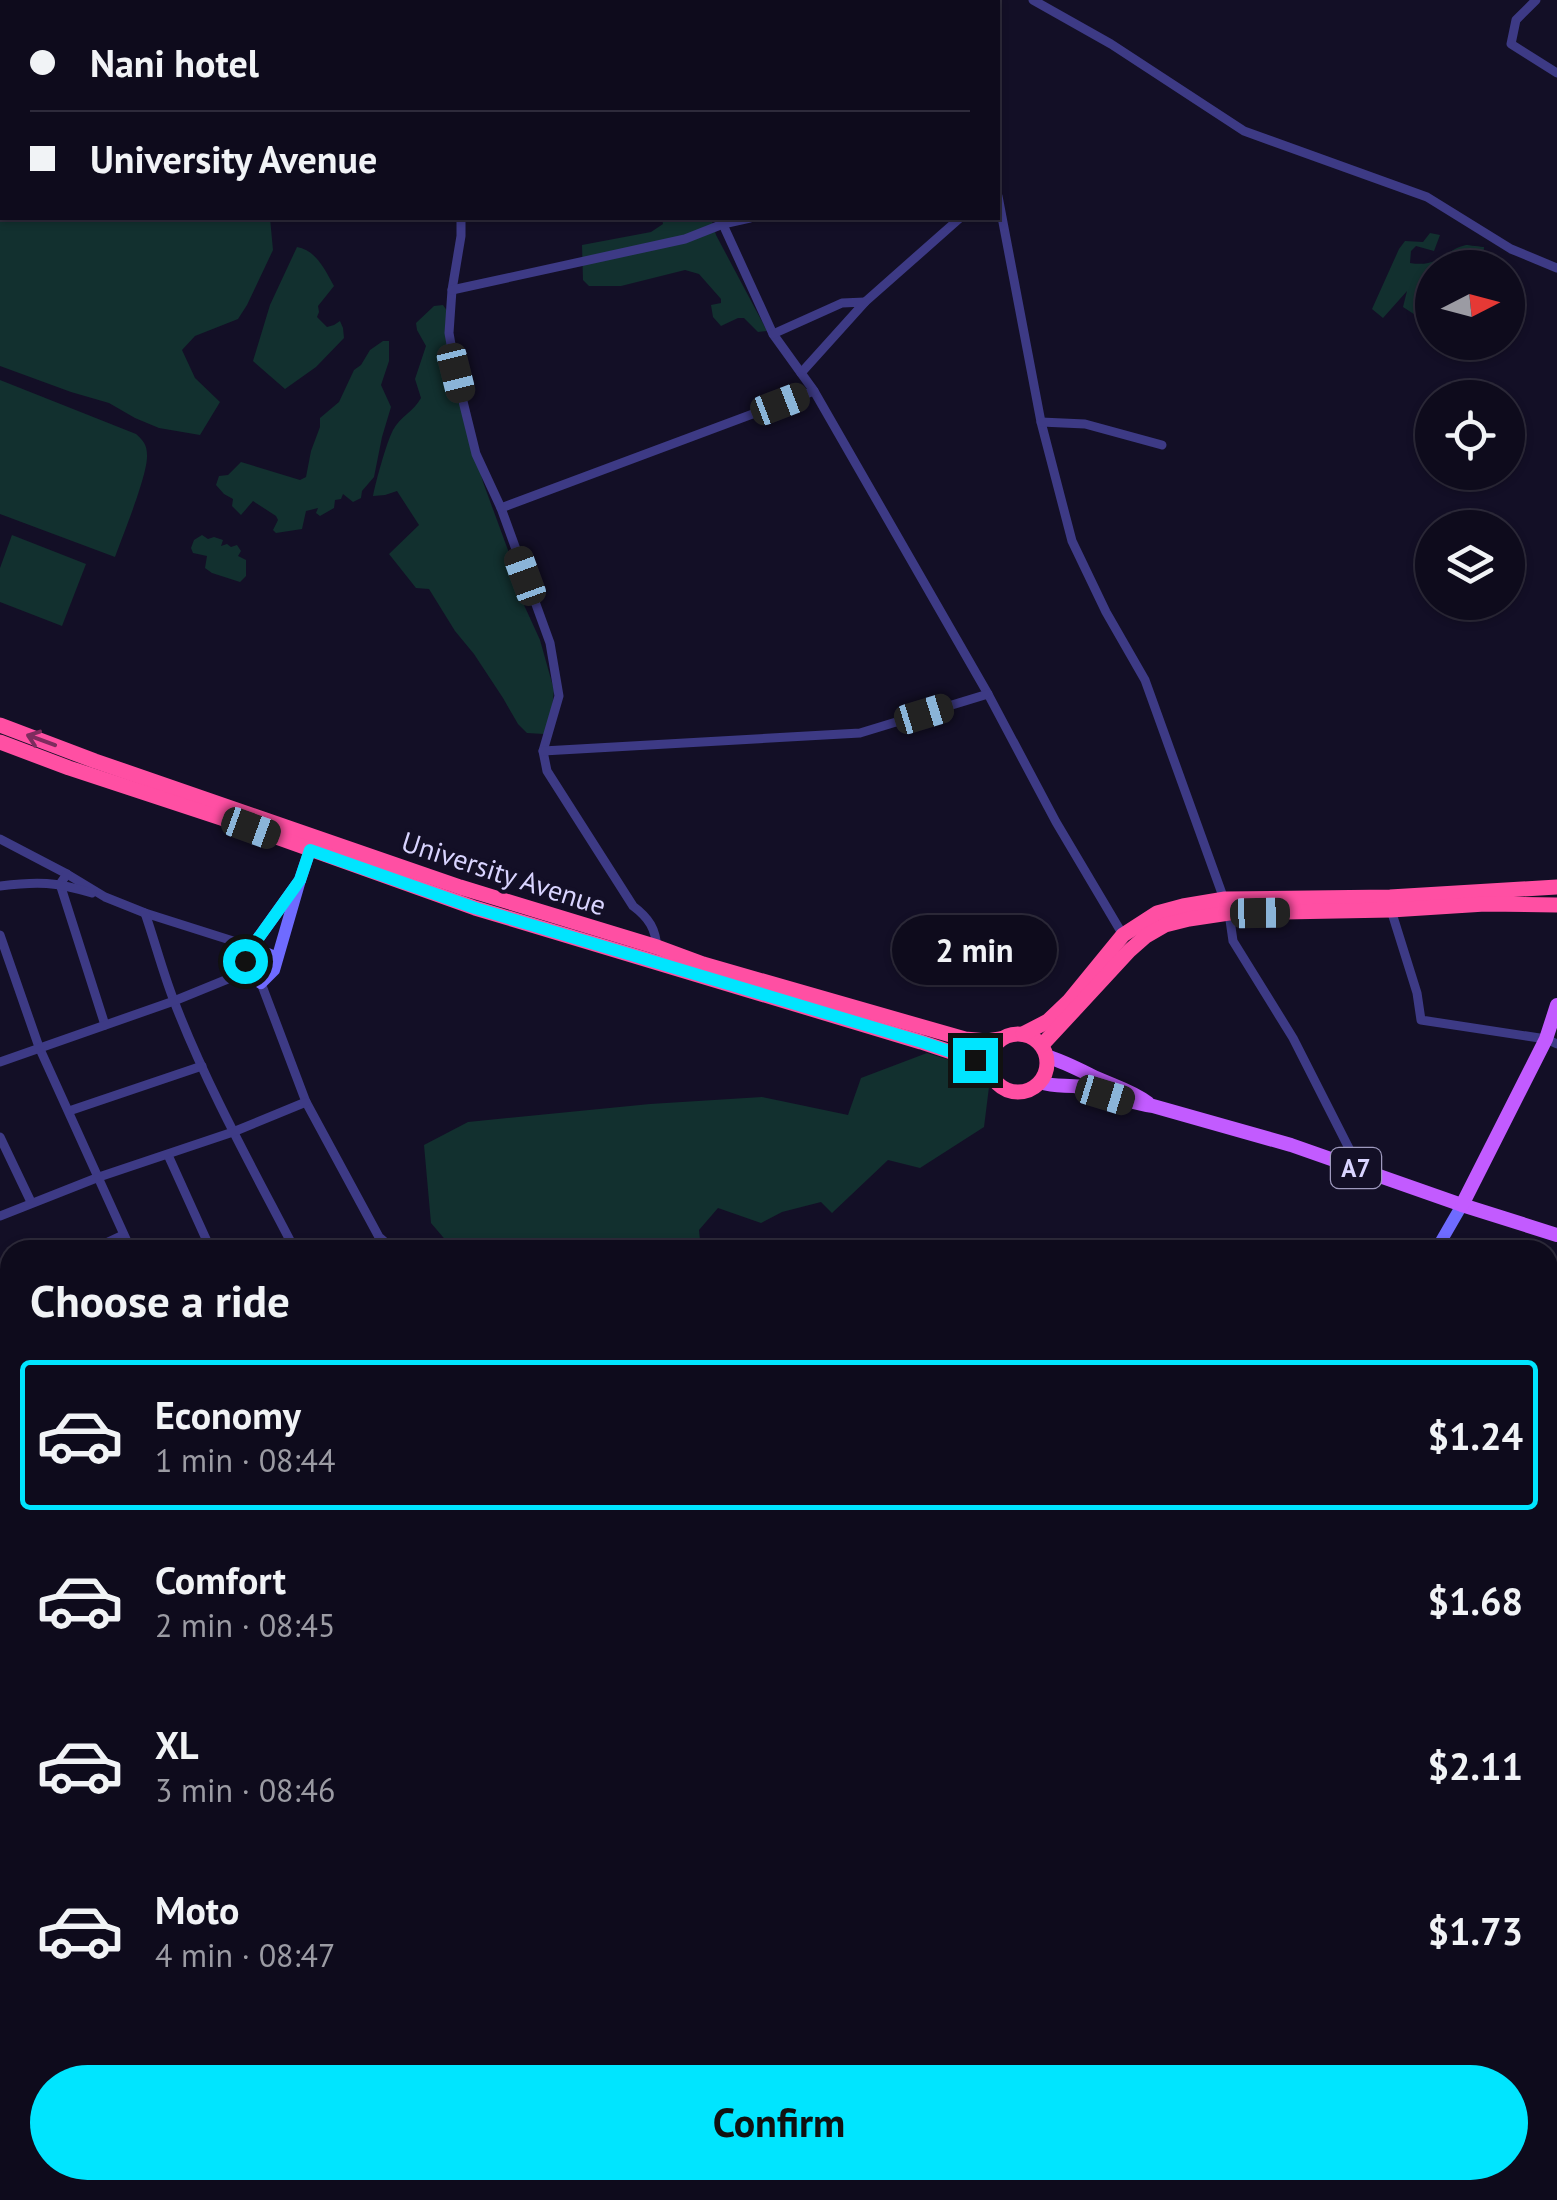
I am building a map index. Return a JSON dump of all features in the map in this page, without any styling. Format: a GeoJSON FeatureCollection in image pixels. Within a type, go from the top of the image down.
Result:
{"type":"FeatureCollection","features":[{"type":"Feature","properties":{"kind":"highway","name":"University Avenue"},"geometry":{"type":"LineString","coordinates":[[0,726],[71,761],[475,908],[702,964],[935,1032],[965,1039],[1000,1039]]}},
{"type":"Feature","properties":{"kind":"highway","name":"University Avenue"},"geometry":{"type":"LineString","coordinates":[[0,742],[71,761],[460,887],[975,1060],[989,1068]]}},
{"type":"Feature","properties":{"kind":"highway","name":"A7"},"geometry":{"type":"LineString","coordinates":[[1390,903],[1557,887]]}},
{"type":"Feature","properties":{"kind":"highway","name":"A7"},"geometry":{"type":"LineString","coordinates":[[1022,1034],[1048,1020],[1069,1001],[1123,935],[1157,913],[1183,906],[1390,903],[1557,906]]}},
{"type":"Feature","properties":{"kind":"highway","name":"A7"},"geometry":{"type":"LineString","coordinates":[[1044,1051],[1129,950],[1146,936],[1227,906]]}},
{"type":"Feature","properties":{"kind":"highway","name":"A7"},"geometry":{"type":"LineString","coordinates":[[989,1068],[1000,1086],[1021,1092],[1040,1082],[1047,1065],[1044,1051],[1033,1038],[1011,1034],[1000,1039]]}},
{"type":"Feature","properties":{"kind":"highway"},"geometry":{"type":"LineString","coordinates":[[989,1068],[989,1057],[1000,1039]]}},
{"type":"Feature","properties":{"kind":"main road"},"geometry":{"type":"LineString","coordinates":[[1462,1205],[1551,1041],[1557,1005]]}},
{"type":"Feature","properties":{"kind":"main road","name":"A7"},"geometry":{"type":"LineString","coordinates":[[1044,1051],[1138,1095],[1153,1106]]}},
{"type":"Feature","properties":{"kind":"main road","name":"A7"},"geometry":{"type":"LineString","coordinates":[[1040,1082],[1055,1087],[1078,1086],[1291,1145],[1557,1235]]}},
{"type":"Feature","properties":{"kind":"street"},"geometry":{"type":"LineString","coordinates":[[1033,0],[1111,44],[1244,131],[1427,197],[1511,249],[1557,268]]}},
{"type":"Feature","properties":{"kind":"street"},"geometry":{"type":"LineString","coordinates":[[1536,0],[1516,20],[1511,44],[1557,73]]}},
{"type":"Feature","properties":{"kind":"street"},"geometry":{"type":"LineString","coordinates":[[1000,207],[1041,422],[1072,541],[1106,612],[1146,680],[1227,906],[1233,941],[1292,1038],[1360,1170]]}},
{"type":"Feature","properties":{"kind":"street"},"geometry":{"type":"LineString","coordinates":[[461,220],[450,333],[456,373],[476,454],[550,643],[559,696],[543,751],[547,771],[633,906],[649,918],[655,954]]}},
{"type":"Feature","properties":{"kind":"street"},"geometry":{"type":"LineString","coordinates":[[801,373],[866,302],[958,220]]}},
{"type":"Feature","properties":{"kind":"street"},"geometry":{"type":"LineString","coordinates":[[452,290],[685,239],[722,221],[773,334],[814,391],[1123,935]]}},
{"type":"Feature","properties":{"kind":"street"},"geometry":{"type":"LineString","coordinates":[[773,334],[842,303],[866,302]]}},
{"type":"Feature","properties":{"kind":"street"},"geometry":{"type":"LineString","coordinates":[[500,508],[814,391]]}},
{"type":"Feature","properties":{"kind":"street"},"geometry":{"type":"LineString","coordinates":[[1041,422],[1085,424],[1162,445]]}},
{"type":"Feature","properties":{"kind":"street"},"geometry":{"type":"LineString","coordinates":[[543,751],[860,734],[988,694]]}},
{"type":"Feature","properties":{"kind":"street"},"geometry":{"type":"LineString","coordinates":[[0,839],[105,897]]}},
{"type":"Feature","properties":{"kind":"street"},"geometry":{"type":"LineString","coordinates":[[261,983],[274,970],[310,850]]}},
{"type":"Feature","properties":{"kind":"street"},"geometry":{"type":"LineString","coordinates":[[60,884],[67,874]]}},
{"type":"Feature","properties":{"kind":"street"},"geometry":{"type":"LineString","coordinates":[[300,880],[252,947],[245,972],[261,983],[306,1102],[382,1240]]}},
{"type":"Feature","properties":{"kind":"street"},"geometry":{"type":"LineString","coordinates":[[60,884],[105,1025]]}},
{"type":"Feature","properties":{"kind":"street"},"geometry":{"type":"LineString","coordinates":[[0,886],[60,884],[277,958]]}},
{"type":"Feature","properties":{"kind":"street"},"geometry":{"type":"LineString","coordinates":[[1390,903],[1417,992],[1421,1020],[1551,1041]]}},
{"type":"Feature","properties":{"kind":"street"},"geometry":{"type":"LineString","coordinates":[[145,914],[174,1001],[202,1066],[290,1240]]}},
{"type":"Feature","properties":{"kind":"street"},"geometry":{"type":"LineString","coordinates":[[0,935],[39,1048],[126,1240]]}},
{"type":"Feature","properties":{"kind":"street"},"geometry":{"type":"LineString","coordinates":[[0,1062],[245,972]]}},
{"type":"Feature","properties":{"kind":"street"},"geometry":{"type":"LineString","coordinates":[[68,1112],[202,1066]]}},
{"type":"Feature","properties":{"kind":"street"},"geometry":{"type":"LineString","coordinates":[[0,1216],[306,1102]]}},
{"type":"Feature","properties":{"kind":"street"},"geometry":{"type":"LineString","coordinates":[[0,1136],[31,1202]]}},
{"type":"Feature","properties":{"kind":"street"},"geometry":{"type":"LineString","coordinates":[[168,1155],[206,1240]]}},
{"type":"Feature","properties":{"kind":"street"},"geometry":{"type":"LineString","coordinates":[[1442,1240],[1462,1205]]}},
{"type":"Feature","properties":{"kind":"street"},"geometry":{"type":"LineString","coordinates":[[113,1240],[123,1235]]}},
{"type":"Feature","properties":{"kind":"green space"},"geometry":{"type":"Polygon","coordinates":[[[0,220],[270,220],[273,250],[238,319],[195,336],[182,350],[195,378],[220,402],[200,435],[159,428],[109,403],[0,366],[0,220]]]}},
{"type":"Feature","properties":{"kind":"green space"},"geometry":{"type":"Polygon","coordinates":[[[662,220],[712,220],[767,331],[758,332],[744,318],[721,326],[713,317],[711,305],[721,303],[721,299],[699,274],[685,270],[621,286],[589,286],[583,280],[582,245],[651,232],[663,224],[662,220]]]}},
{"type":"Feature","properties":{"kind":"green space"},"geometry":{"type":"Polygon","coordinates":[[[1430,233],[1440,235],[1434,250],[1416,246],[1411,251],[1410,263],[1415,264],[1415,315],[1403,307],[1407,291],[1383,318],[1372,309],[1399,249],[1405,241],[1423,242],[1430,233]]]}},
{"type":"Feature","properties":{"kind":"green space"},"geometry":{"type":"Polygon","coordinates":[[[1466,245],[1484,250],[1454,250],[1466,245]]]}},
{"type":"Feature","properties":{"kind":"green space"},"geometry":{"type":"Polygon","coordinates":[[[297,247],[315,256],[334,286],[318,306],[317,317],[327,327],[340,321],[344,338],[316,367],[285,389],[253,361],[270,305],[297,247]]]}},
{"type":"Feature","properties":{"kind":"green space"},"geometry":{"type":"Polygon","coordinates":[[[443,305],[450,315],[463,406],[483,482],[554,690],[544,734],[527,733],[518,724],[429,589],[416,588],[389,554],[419,525],[397,491],[373,496],[393,430],[421,398],[415,379],[426,346],[416,323],[434,306],[443,305]]]}},
{"type":"Feature","properties":{"kind":"green space"},"geometry":{"type":"Polygon","coordinates":[[[383,341],[389,341],[389,361],[381,385],[391,407],[374,477],[361,498],[353,502],[343,494],[335,500],[334,508],[320,516],[316,513],[318,508],[306,511],[302,529],[276,533],[276,516],[253,501],[241,515],[232,506],[233,499],[216,485],[219,476],[228,475],[241,462],[300,480],[306,477],[320,418],[339,402],[354,370],[383,341]]]}},
{"type":"Feature","properties":{"kind":"green space"},"geometry":{"type":"Polygon","coordinates":[[[0,380],[136,434],[144,443],[144,476],[115,557],[0,514],[0,380]]]}},
{"type":"Feature","properties":{"kind":"green space"},"geometry":{"type":"Polygon","coordinates":[[[12,535],[86,564],[62,626],[0,602],[0,568],[12,535]]]}},
{"type":"Feature","properties":{"kind":"green space"},"geometry":{"type":"Polygon","coordinates":[[[202,535],[223,540],[221,546],[237,545],[241,551],[238,556],[246,560],[246,576],[240,582],[205,568],[207,556],[193,553],[191,548],[202,535]]]}},
{"type":"Feature","properties":{"kind":"green space"},"geometry":{"type":"Polygon","coordinates":[[[927,1053],[966,1065],[989,1087],[984,1127],[920,1168],[888,1160],[832,1213],[821,1202],[782,1212],[761,1223],[718,1208],[699,1230],[700,1240],[445,1240],[431,1223],[424,1145],[468,1122],[762,1097],[848,1115],[861,1078],[927,1053]]]}},
{"type":"Feature","properties":{"kind":"route"},"geometry":{"type":"LineString","coordinates":[[245,961],[300,880],[310,850],[475,908],[975,1060]]}}]}
